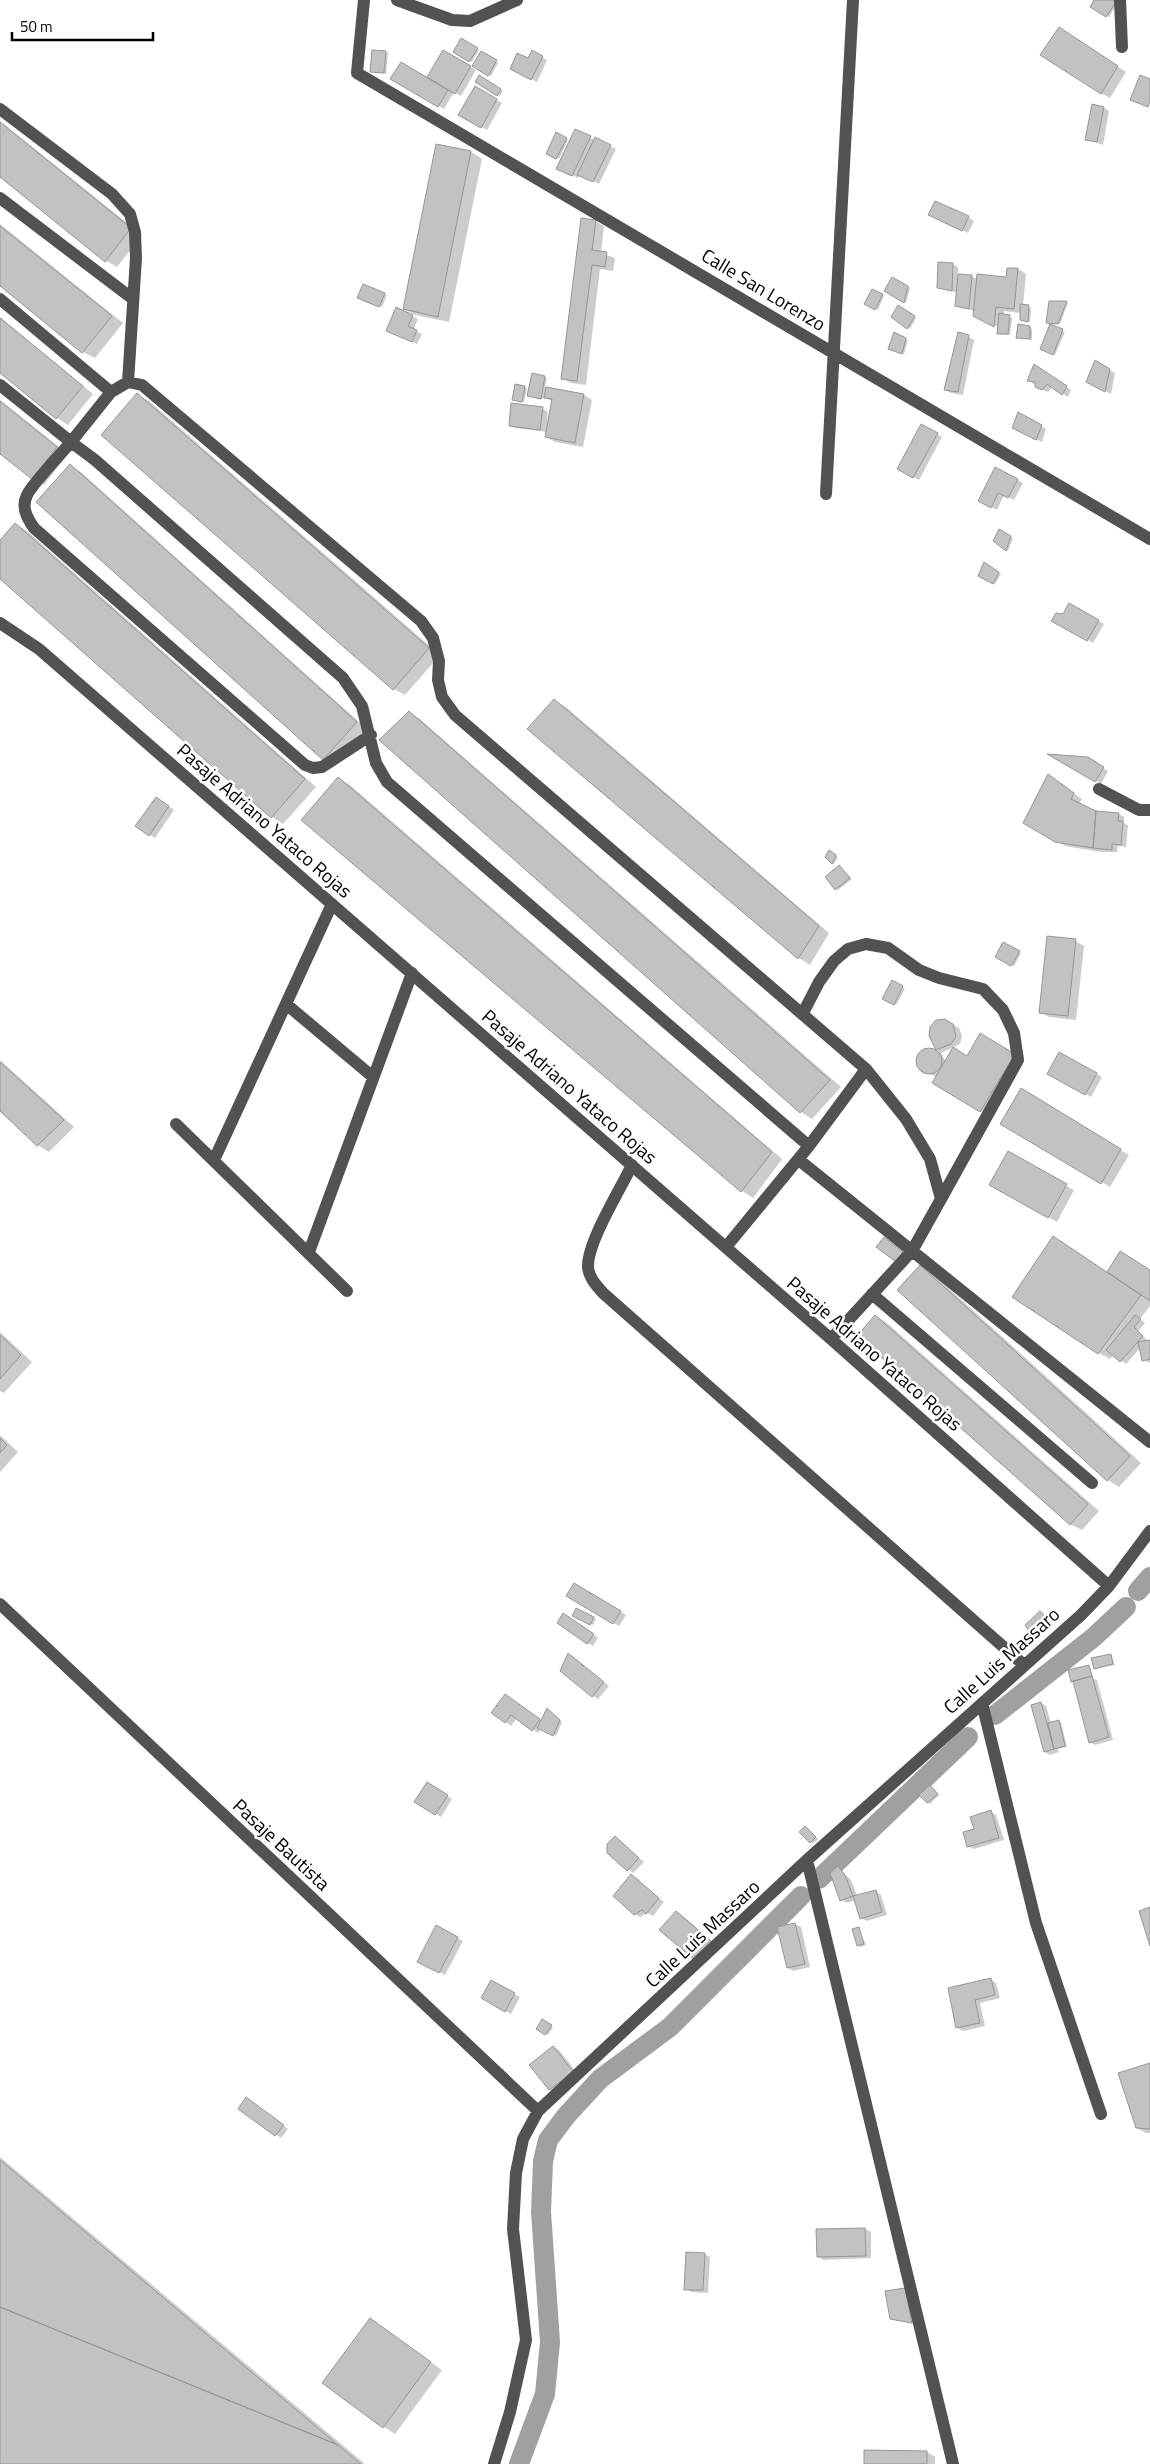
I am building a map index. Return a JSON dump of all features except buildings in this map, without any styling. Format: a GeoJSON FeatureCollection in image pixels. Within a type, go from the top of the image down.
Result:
{"type":"FeatureCollection","features":[{"type":"Feature","properties":{"kind":"street","name":"Calle San Lorenzo"},"geometry":{"type":"LineString","coordinates":[[364,0],[358,73],[1150,539]]}},
{"type":"Feature","properties":{"kind":"street"},"geometry":{"type":"LineString","coordinates":[[397,0],[452,20],[470,21],[517,0]]}},
{"type":"Feature","properties":{"kind":"street"},"geometry":{"type":"LineString","coordinates":[[826,494],[832,351],[853,0]]}},
{"type":"Feature","properties":{"kind":"street"},"geometry":{"type":"LineString","coordinates":[[1120,0],[1122,47]]}},
{"type":"Feature","properties":{"kind":"street"},"geometry":{"type":"LineString","coordinates":[[0,109],[112,194],[130,214],[135,232],[136,258],[128,382]]}},
{"type":"Feature","properties":{"kind":"street"},"geometry":{"type":"LineString","coordinates":[[0,198],[132,299]]}},
{"type":"Feature","properties":{"kind":"street"},"geometry":{"type":"LineString","coordinates":[[0,300],[111,392]]}},
{"type":"Feature","properties":{"kind":"street"},"geometry":{"type":"LineString","coordinates":[[371,735],[322,767],[313,768],[305,765],[34,528],[27,519],[25,507],[27,494],[111,392],[128,382],[142,385],[421,621],[433,638],[439,660],[438,680],[442,697],[455,715],[866,1069],[906,1119],[930,1159],[941,1198]]}},
{"type":"Feature","properties":{"kind":"street"},"geometry":{"type":"LineString","coordinates":[[0,385],[95,460],[343,678],[362,706],[371,735],[376,763],[386,782],[809,1146]]}},
{"type":"Feature","properties":{"kind":"street","name":"Pasaje Adriano Yataco Rojas"},"geometry":{"type":"LineString","coordinates":[[0,623],[39,649],[726,1247],[1109,1586]]}},
{"type":"Feature","properties":{"kind":"street"},"geometry":{"type":"LineString","coordinates":[[1099,788],[1138,810],[1150,810]]}},
{"type":"Feature","properties":{"kind":"street"},"geometry":{"type":"LineString","coordinates":[[214,1160],[332,904]]}},
{"type":"Feature","properties":{"kind":"street"},"geometry":{"type":"LineString","coordinates":[[803,1013],[819,982],[834,961],[848,949],[866,944],[888,948],[919,970],[939,978],[983,989],[1003,1010],[1014,1034],[1018,1060],[912,1251],[831,1339]]}},
{"type":"Feature","properties":{"kind":"street"},"geometry":{"type":"LineString","coordinates":[[309,1252],[412,973]]}},
{"type":"Feature","properties":{"kind":"street"},"geometry":{"type":"LineString","coordinates":[[286,1004],[373,1077]]}},
{"type":"Feature","properties":{"kind":"street"},"geometry":{"type":"LineString","coordinates":[[726,1247],[800,1160],[866,1069]]}},
{"type":"Feature","properties":{"kind":"street"},"geometry":{"type":"LineString","coordinates":[[176,1124],[347,1290]]}},
{"type":"Feature","properties":{"kind":"street"},"geometry":{"type":"LineString","coordinates":[[800,1160],[1150,1442]]}},
{"type":"Feature","properties":{"kind":"street"},"geometry":{"type":"LineString","coordinates":[[632,1166],[590,1252],[588,1268],[593,1281],[603,1293],[1024,1665]]}},
{"type":"Feature","properties":{"kind":"street"},"geometry":{"type":"LineString","coordinates":[[872,1294],[1092,1483]]}},
{"type":"Feature","properties":{"kind":"street","name":"Calle Luis Massaro"},"geometry":{"type":"LineString","coordinates":[[494,2464],[510,2412],[526,2340],[513,2229],[516,2173],[522,2139],[538,2111],[807,1860],[1081,1615],[1109,1586],[1150,1530]]}},
{"type":"Feature","properties":{"kind":"street","name":"Pasaje Bautista"},"geometry":{"type":"LineString","coordinates":[[0,1604],[538,2111]]}},
{"type":"Feature","properties":{"kind":"street"},"geometry":{"type":"LineString","coordinates":[[982,1702],[1036,1923],[1101,2114]]}},
{"type":"Feature","properties":{"kind":"street"},"geometry":{"type":"LineString","coordinates":[[807,1860],[953,2464]]}},
{"type":"Feature","properties":{"kind":"waterway"},"geometry":{"type":"LineString","coordinates":[[1138,1591],[1150,1577]]}},
{"type":"Feature","properties":{"kind":"waterway"},"geometry":{"type":"LineString","coordinates":[[995,1715],[1094,1637],[1126,1607]]}},
{"type":"Feature","properties":{"kind":"waterway"},"geometry":{"type":"LineString","coordinates":[[819,1879],[968,1737]]}},
{"type":"Feature","properties":{"kind":"waterway"},"geometry":{"type":"LineString","coordinates":[[519,2464],[545,2394],[550,2342],[541,2212],[543,2161],[548,2140],[566,2116],[600,2079],[670,2027],[801,1896]]}}]}
